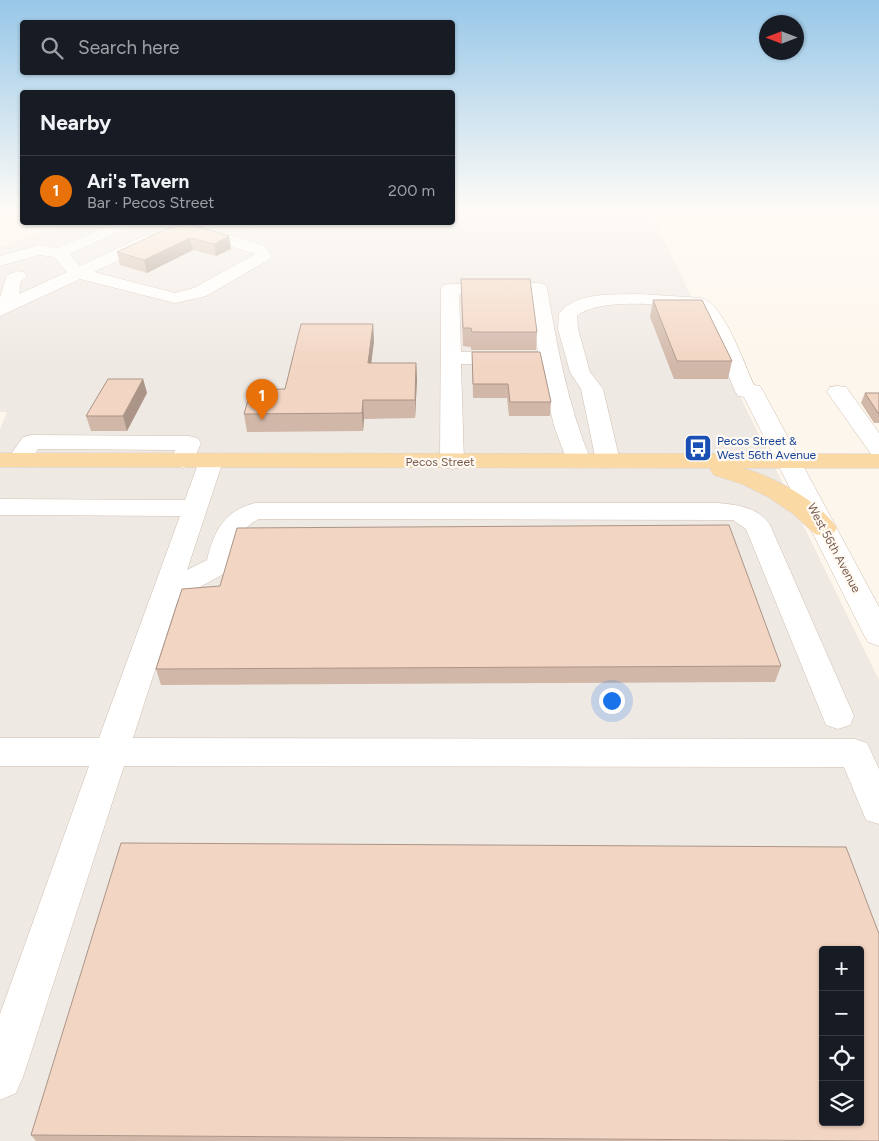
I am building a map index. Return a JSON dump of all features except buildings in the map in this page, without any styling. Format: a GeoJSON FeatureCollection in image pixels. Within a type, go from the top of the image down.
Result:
{"type":"FeatureCollection","features":[{"type":"Feature","properties":{"kind":"main road","name":"Pecos Street"},"geometry":{"type":"LineString","coordinates":[[9,460],[879,461]]}},
{"type":"Feature","properties":{"kind":"main road"},"geometry":{"type":"LineString","coordinates":[[658,461],[710,467],[759,481],[795,502],[824,528]]}},
{"type":"Feature","properties":{"kind":"street"},"geometry":{"type":"LineString","coordinates":[[67,261],[78,273],[175,298],[200,292],[255,261]]}},
{"type":"Feature","properties":{"kind":"street"},"geometry":{"type":"LineString","coordinates":[[0,309],[103,261]]}},
{"type":"Feature","properties":{"kind":"street"},"geometry":{"type":"LineString","coordinates":[[0,309],[10,296],[13,279],[18,276]]}},
{"type":"Feature","properties":{"kind":"street"},"geometry":{"type":"LineString","coordinates":[[452,462],[450,288],[538,288],[549,358],[565,426],[579,462]]}},
{"type":"Feature","properties":{"kind":"street","name":"West 56th Avenue"},"geometry":{"type":"LineString","coordinates":[[608,461],[592,390],[580,372],[568,329],[568,314],[580,305],[602,302],[683,301],[701,303],[711,313],[749,391],[824,528],[867,586],[879,635]]}},
{"type":"Feature","properties":{"kind":"street"},"geometry":{"type":"LineString","coordinates":[[450,358],[549,358]]}},
{"type":"Feature","properties":{"kind":"street"},"geometry":{"type":"LineString","coordinates":[[838,392],[879,449]]}},
{"type":"Feature","properties":{"kind":"street"},"geometry":{"type":"LineString","coordinates":[[0,1077],[210,461]]}},
{"type":"Feature","properties":{"kind":"street"},"geometry":{"type":"LineString","coordinates":[[0,507],[194,508]]}},
{"type":"Feature","properties":{"kind":"street"},"geometry":{"type":"LineString","coordinates":[[165,594],[219,566],[230,526],[239,518],[255,511],[718,511],[740,514],[758,526],[838,716]]}},
{"type":"Feature","properties":{"kind":"street"},"geometry":{"type":"LineString","coordinates":[[0,752],[855,753],[879,809]]}},
{"type":"Feature","properties":{"kind":"shaded area"},"geometry":{"type":"Polygon","coordinates":[[[0,261],[674,261],[879,680],[879,1141],[0,1141],[0,429],[7,412],[0,412],[0,261]]]}},
{"type":"Feature","properties":{"kind":"place","name":"Ari's Tavern"},"geometry":{"type":"Point","coordinates":[262,420]}},
{"type":"Feature","properties":{"kind":"place","name":"Pecos Street & West 56th Avenue"},"geometry":{"type":"Point","coordinates":[698,448]}}]}
